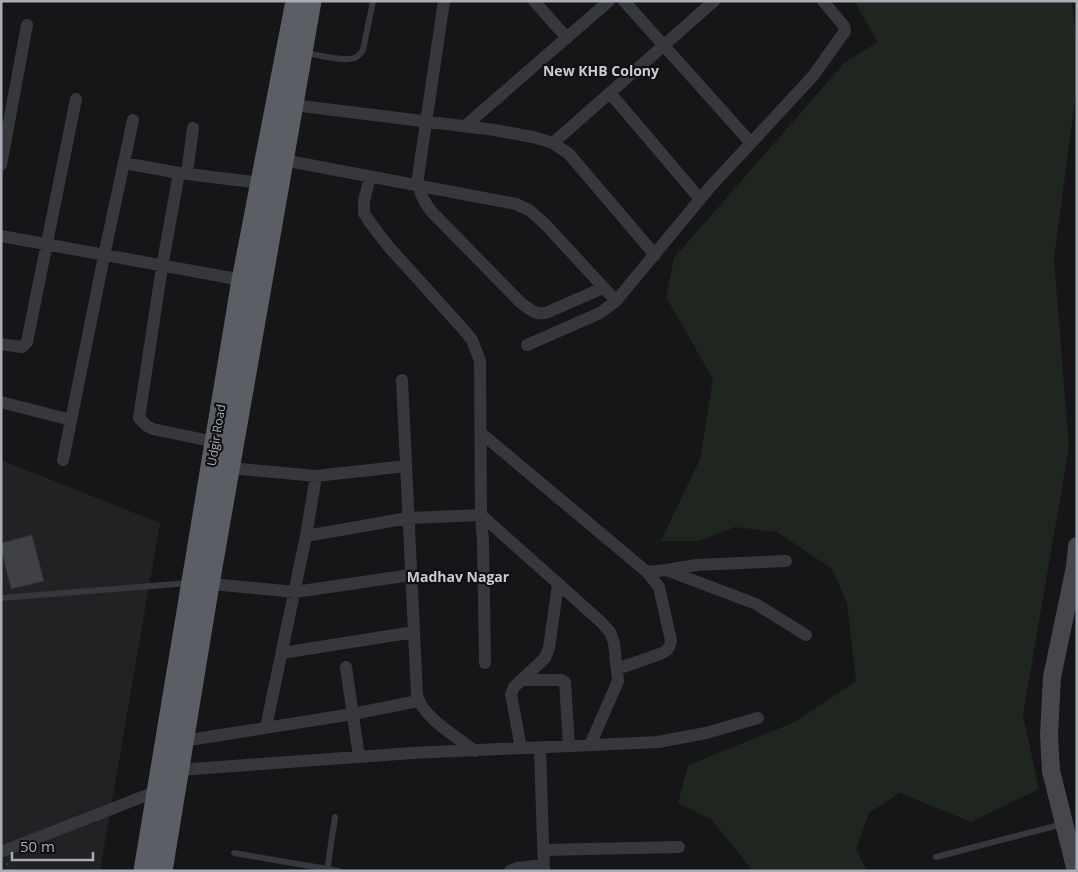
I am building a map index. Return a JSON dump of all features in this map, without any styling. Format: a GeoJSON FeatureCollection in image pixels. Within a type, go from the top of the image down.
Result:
{"type":"FeatureCollection","features":[{"type":"Feature","properties":{"kind":"highway","name":"Udgir Road"},"geometry":{"type":"LineString","coordinates":[[144,871],[183,741],[215,442],[242,280],[296,1]]}},
{"type":"Feature","properties":{"kind":"highway","name":"Udgir Road"},"geometry":{"type":"LineString","coordinates":[[162,871],[171,781],[200,583],[230,468],[312,1]]}},
{"type":"Feature","properties":{"kind":"main road"},"geometry":{"type":"LineString","coordinates":[[1076,871],[1051,772],[1049,735],[1052,676],[1075,567],[1077,546]]}},
{"type":"Feature","properties":{"kind":"street"},"geometry":{"type":"LineString","coordinates":[[444,1],[418,187],[421,197],[431,211],[521,303],[532,311],[539,314],[548,312],[603,288]]}},
{"type":"Feature","properties":{"kind":"street"},"geometry":{"type":"LineString","coordinates":[[534,1],[567,38]]}},
{"type":"Feature","properties":{"kind":"street"},"geometry":{"type":"LineString","coordinates":[[464,126],[610,1]]}},
{"type":"Feature","properties":{"kind":"street"},"geometry":{"type":"LineString","coordinates":[[624,1],[751,143]]}},
{"type":"Feature","properties":{"kind":"street"},"geometry":{"type":"LineString","coordinates":[[553,143],[714,1]]}},
{"type":"Feature","properties":{"kind":"street"},"geometry":{"type":"LineString","coordinates":[[527,345],[600,313],[616,301],[700,200],[813,76],[844,34],[844,26],[823,1]]}},
{"type":"Feature","properties":{"kind":"street"},"geometry":{"type":"LineString","coordinates":[[1,164],[27,25]]}},
{"type":"Feature","properties":{"kind":"street"},"geometry":{"type":"LineString","coordinates":[[610,93],[700,200]]}},
{"type":"Feature","properties":{"kind":"street"},"geometry":{"type":"LineString","coordinates":[[1,344],[22,348],[27,342],[76,99]]}},
{"type":"Feature","properties":{"kind":"street"},"geometry":{"type":"LineString","coordinates":[[293,105],[464,126],[529,136],[553,143],[569,154],[655,255]]}},
{"type":"Feature","properties":{"kind":"street"},"geometry":{"type":"LineString","coordinates":[[63,460],[133,120]]}},
{"type":"Feature","properties":{"kind":"street"},"geometry":{"type":"LineString","coordinates":[[193,128],[162,266],[139,418],[146,426],[153,430],[215,442]]}},
{"type":"Feature","properties":{"kind":"street"},"geometry":{"type":"LineString","coordinates":[[283,160],[516,204],[529,210],[545,224],[616,301]]}},
{"type":"Feature","properties":{"kind":"street"},"geometry":{"type":"LineString","coordinates":[[124,163],[261,183]]}},
{"type":"Feature","properties":{"kind":"street"},"geometry":{"type":"LineString","coordinates":[[370,177],[364,201],[364,212],[369,221],[388,246],[472,340],[480,362],[481,515],[485,663]]}},
{"type":"Feature","properties":{"kind":"street"},"geometry":{"type":"LineString","coordinates":[[1,236],[242,280],[260,294]]}},
{"type":"Feature","properties":{"kind":"street"},"geometry":{"type":"LineString","coordinates":[[402,380],[418,701],[426,714],[475,751]]}},
{"type":"Feature","properties":{"kind":"street"},"geometry":{"type":"LineString","coordinates":[[1,402],[71,420]]}},
{"type":"Feature","properties":{"kind":"street"},"geometry":{"type":"LineString","coordinates":[[481,434],[647,572],[659,587],[671,640],[670,646],[667,651],[617,669]]}},
{"type":"Feature","properties":{"kind":"street"},"geometry":{"type":"LineString","coordinates":[[230,468],[316,476],[406,466]]}},
{"type":"Feature","properties":{"kind":"street"},"geometry":{"type":"LineString","coordinates":[[266,728],[306,536],[316,476]]}},
{"type":"Feature","properties":{"kind":"street"},"geometry":{"type":"LineString","coordinates":[[306,536],[408,518],[481,515],[610,632],[614,644],[618,681],[590,745]]}},
{"type":"Feature","properties":{"kind":"street"},"geometry":{"type":"LineString","coordinates":[[647,572],[696,565],[786,562]]}},
{"type":"Feature","properties":{"kind":"street"},"geometry":{"type":"LineString","coordinates":[[666,570],[756,604],[806,636]]}},
{"type":"Feature","properties":{"kind":"street"},"geometry":{"type":"LineString","coordinates":[[200,583],[294,592],[411,576]]}},
{"type":"Feature","properties":{"kind":"street"},"geometry":{"type":"LineString","coordinates":[[521,748],[511,694],[514,687],[545,658],[549,648],[558,584]]}},
{"type":"Feature","properties":{"kind":"street"},"geometry":{"type":"LineString","coordinates":[[282,653],[414,632]]}},
{"type":"Feature","properties":{"kind":"street"},"geometry":{"type":"LineString","coordinates":[[346,667],[359,757]]}},
{"type":"Feature","properties":{"kind":"street"},"geometry":{"type":"LineString","coordinates":[[522,680],[561,680],[565,682],[569,746]]}},
{"type":"Feature","properties":{"kind":"street"},"geometry":{"type":"LineString","coordinates":[[183,741],[353,714],[418,701]]}},
{"type":"Feature","properties":{"kind":"street"},"geometry":{"type":"LineString","coordinates":[[1,852],[171,781],[359,757],[658,742],[706,733],[758,718]]}},
{"type":"Feature","properties":{"kind":"street"},"geometry":{"type":"LineString","coordinates":[[510,871],[517,868],[544,868],[540,748]]}},
{"type":"Feature","properties":{"kind":"street"},"geometry":{"type":"LineString","coordinates":[[544,850],[679,847]]}},
{"type":"Feature","properties":{"kind":"lane"},"geometry":{"type":"LineString","coordinates":[[302,53],[347,59],[360,55],[363,50],[373,1]]}},
{"type":"Feature","properties":{"kind":"lane"},"geometry":{"type":"LineString","coordinates":[[1,598],[200,583]]}},
{"type":"Feature","properties":{"kind":"lane"},"geometry":{"type":"LineString","coordinates":[[327,870],[335,817]]}},
{"type":"Feature","properties":{"kind":"lane"},"geometry":{"type":"LineString","coordinates":[[936,857],[1064,824]]}},
{"type":"Feature","properties":{"kind":"lane"},"geometry":{"type":"LineString","coordinates":[[234,853],[339,871]]}},
{"type":"Feature","properties":{"kind":"shaded area"},"geometry":{"type":"Polygon","coordinates":[[[854,1],[1072,1],[1077,48],[1077,86],[1054,259],[1069,447],[1023,715],[1039,789],[971,822],[900,793],[869,813],[856,850],[867,871],[753,871],[712,820],[678,803],[688,765],[795,722],[856,681],[847,603],[832,569],[777,532],[735,527],[699,541],[661,541],[700,459],[713,379],[666,297],[674,258],[845,62],[878,42],[854,1]]]}},
{"type":"Feature","properties":{"kind":"shaded area"},"geometry":{"type":"Polygon","coordinates":[[[1,460],[160,523],[100,871],[1,871],[1,460]]]}},
{"type":"Feature","properties":{"kind":"building"},"geometry":{"type":"Polygon","coordinates":[[[32,535],[44,581],[11,589],[1,543],[32,535]]]}},
{"type":"Feature","properties":{"kind":"district","name":"New KHB Colony"},"geometry":{"type":"Point","coordinates":[601,70]}},
{"type":"Feature","properties":{"kind":"district","name":"Madhav Nagar"},"geometry":{"type":"Point","coordinates":[458,576]}}]}
